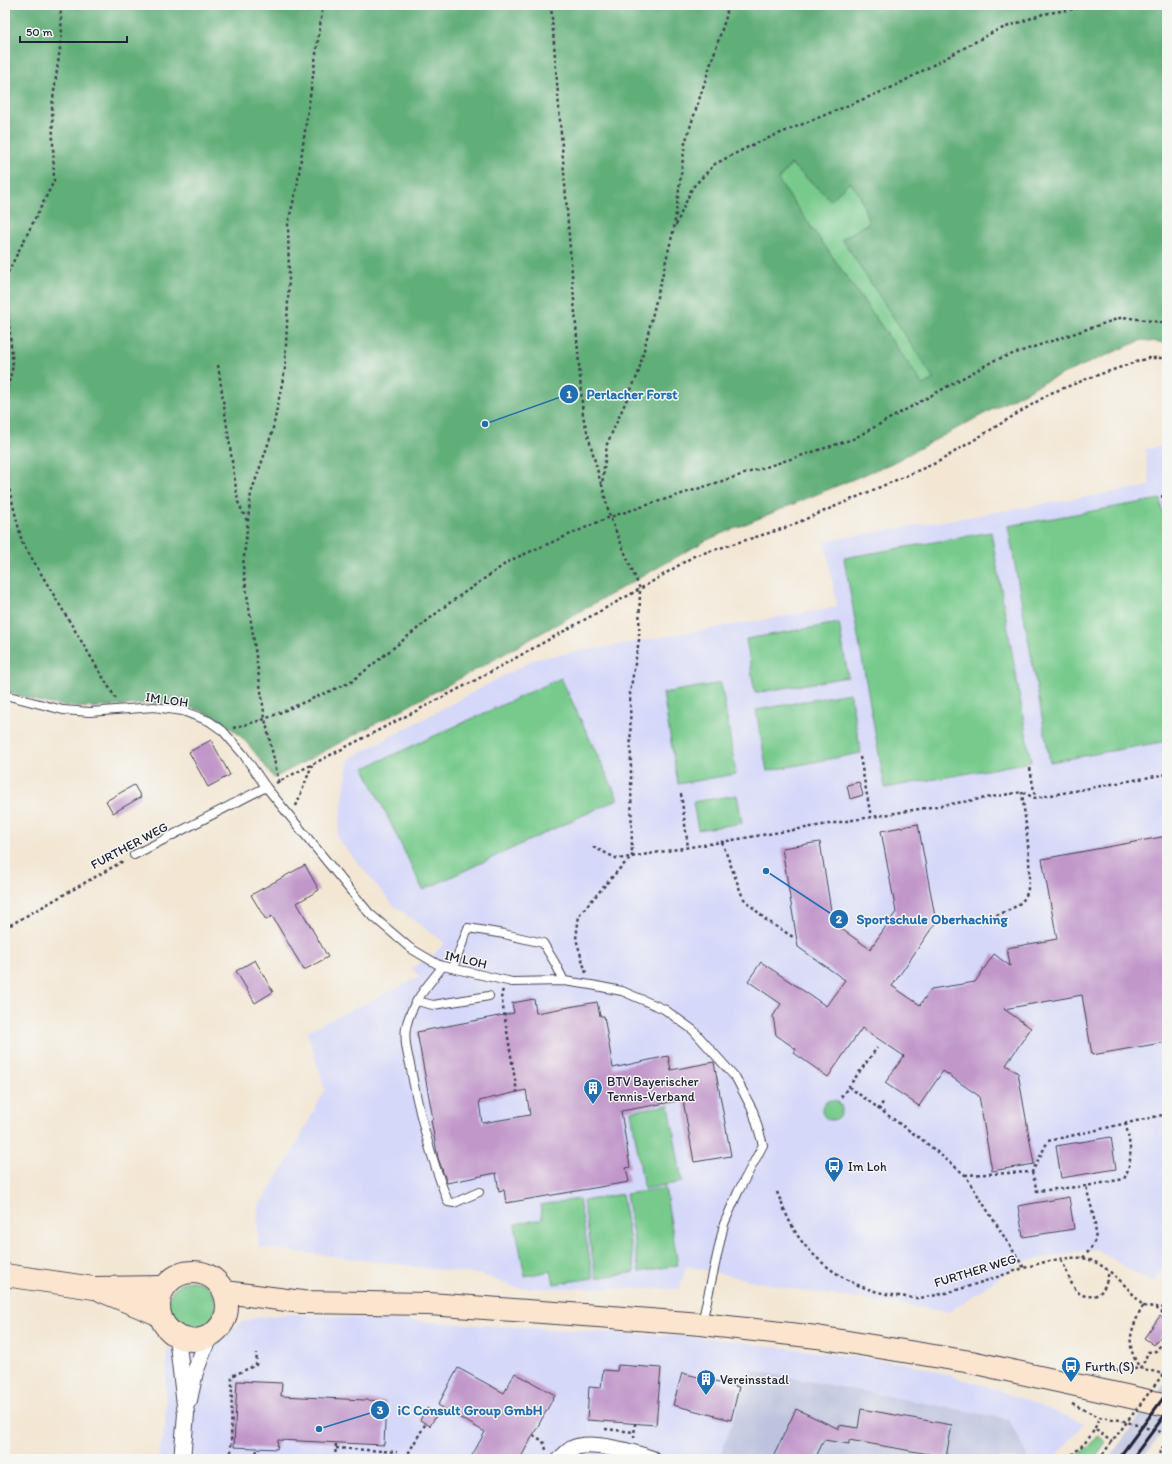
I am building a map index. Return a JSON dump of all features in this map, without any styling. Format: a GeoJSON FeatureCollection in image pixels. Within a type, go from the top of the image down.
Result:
{"type":"FeatureCollection","features":[{"type":"Feature","properties":{"kind":"main road"},"geometry":{"type":"LineString","coordinates":[[196,1271],[214,1278],[225,1292],[228,1307],[227,1314],[220,1327],[209,1336],[193,1340],[177,1336],[164,1324],[160,1316],[159,1300],[164,1287],[178,1274],[196,1271]]}},
{"type":"Feature","properties":{"kind":"main road"},"geometry":{"type":"LineString","coordinates":[[5,1275],[94,1288],[164,1287]]}},
{"type":"Feature","properties":{"kind":"main road"},"geometry":{"type":"LineString","coordinates":[[94,1288],[160,1316]]}},
{"type":"Feature","properties":{"kind":"main road"},"geometry":{"type":"LineString","coordinates":[[225,1292],[302,1302],[437,1305],[701,1324],[816,1337],[914,1352],[1024,1372],[1167,1405]]}},
{"type":"Feature","properties":{"kind":"main road"},"geometry":{"type":"LineString","coordinates":[[227,1314],[302,1302]]}},
{"type":"Feature","properties":{"kind":"street"},"geometry":{"type":"LineString","coordinates":[[177,1336],[186,1414]]}},
{"type":"Feature","properties":{"kind":"street"},"geometry":{"type":"LineString","coordinates":[[182,1459],[186,1414],[195,1372],[209,1336]]}},
{"type":"Feature","properties":{"kind":"street"},"geometry":{"type":"LineString","coordinates":[[560,1459],[573,1448],[596,1446],[632,1452],[652,1459]]}},
{"type":"Feature","properties":{"kind":"lane","name":"IM LOH"},"geometry":{"type":"LineString","coordinates":[[5,695],[63,710],[90,712],[121,708],[154,707],[183,711],[209,721],[223,731],[266,787],[369,913],[410,948],[437,964],[506,980],[564,981],[591,984],[622,991],[648,1001],[677,1017],[715,1053],[736,1078],[753,1111],[763,1144],[738,1192],[724,1224],[701,1324]]}},
{"type":"Feature","properties":{"kind":"lane","name":"FURTHER WEG"},"geometry":{"type":"LineString","coordinates":[[134,855],[266,787]]}},
{"type":"Feature","properties":{"kind":"lane"},"geometry":{"type":"LineString","coordinates":[[453,968],[468,928],[543,943],[564,981]]}},
{"type":"Feature","properties":{"kind":"lane"},"geometry":{"type":"LineString","coordinates":[[443,966],[412,1010],[406,1028],[406,1044],[413,1082],[441,1185],[448,1202],[454,1202],[479,1192]]}},
{"type":"Feature","properties":{"kind":"lane"},"geometry":{"type":"LineString","coordinates":[[417,1001],[433,1005],[489,996]]}},
{"type":"Feature","properties":{"kind":"path"},"geometry":{"type":"LineString","coordinates":[[5,278],[54,181],[52,106],[62,34],[60,5]]}},
{"type":"Feature","properties":{"kind":"path"},"geometry":{"type":"LineString","coordinates":[[279,782],[265,718],[243,566],[251,493],[272,433],[285,370],[289,278],[288,223],[297,187],[323,5]]}},
{"type":"Feature","properties":{"kind":"path"},"geometry":{"type":"LineString","coordinates":[[551,5],[583,416],[610,517],[640,589],[639,640],[630,694],[632,856],[579,915],[576,939],[591,984]]}},
{"type":"Feature","properties":{"kind":"path"},"geometry":{"type":"LineString","coordinates":[[610,517],[602,485],[607,444],[638,374],[674,228],[685,143],[726,17],[728,5]]}},
{"type":"Feature","properties":{"kind":"path"},"geometry":{"type":"LineString","coordinates":[[674,228],[692,188],[715,164],[754,144],[893,86],[995,31],[1043,14],[1097,5]]}},
{"type":"Feature","properties":{"kind":"path"},"geometry":{"type":"LineString","coordinates":[[5,284],[13,366],[5,396]]}},
{"type":"Feature","properties":{"kind":"path"},"geometry":{"type":"LineString","coordinates":[[223,731],[265,718],[351,682],[448,604],[511,560],[610,517],[853,439],[995,360],[1123,317],[1167,323]]}},
{"type":"Feature","properties":{"kind":"path"},"geometry":{"type":"LineString","coordinates":[[266,787],[279,782],[474,681],[640,589],[694,556],[785,528],[938,462],[1051,393],[1148,358],[1167,358]]}},
{"type":"Feature","properties":{"kind":"path"},"geometry":{"type":"LineString","coordinates":[[218,365],[238,502],[247,523]]}},
{"type":"Feature","properties":{"kind":"path"},"geometry":{"type":"LineString","coordinates":[[5,472],[22,542],[121,708]]}},
{"type":"Feature","properties":{"kind":"path"},"geometry":{"type":"LineString","coordinates":[[1162,495],[1167,522]]}},
{"type":"Feature","properties":{"kind":"path"},"geometry":{"type":"LineString","coordinates":[[860,756],[872,817]]}},
{"type":"Feature","properties":{"kind":"path"},"geometry":{"type":"LineString","coordinates":[[296,824],[296,803],[312,765]]}},
{"type":"Feature","properties":{"kind":"path"},"geometry":{"type":"LineString","coordinates":[[1030,768],[1035,798]]}},
{"type":"Feature","properties":{"kind":"path"},"geometry":{"type":"LineString","coordinates":[[593,847],[618,859],[1022,792],[1035,798],[1167,774]]}},
{"type":"Feature","properties":{"kind":"path"},"geometry":{"type":"LineString","coordinates":[[943,923],[992,916],[1012,908],[1025,898],[1030,881],[1022,792]]}},
{"type":"Feature","properties":{"kind":"path"},"geometry":{"type":"LineString","coordinates":[[681,794],[688,847]]}},
{"type":"Feature","properties":{"kind":"path"},"geometry":{"type":"LineString","coordinates":[[722,842],[743,898],[766,920],[793,937]]}},
{"type":"Feature","properties":{"kind":"path","name":"FURTHER WEG"},"geometry":{"type":"LineString","coordinates":[[5,928],[134,855]]}},
{"type":"Feature","properties":{"kind":"path"},"geometry":{"type":"LineString","coordinates":[[506,980],[501,995],[517,1092]]}},
{"type":"Feature","properties":{"kind":"path"},"geometry":{"type":"LineString","coordinates":[[841,1096],[877,1048]]}},
{"type":"Feature","properties":{"kind":"path"},"geometry":{"type":"LineString","coordinates":[[849,1087],[878,1110],[925,1142],[964,1175],[1024,1268]]}},
{"type":"Feature","properties":{"kind":"path"},"geometry":{"type":"LineString","coordinates":[[878,1110],[884,1101]]}},
{"type":"Feature","properties":{"kind":"path"},"geometry":{"type":"LineString","coordinates":[[1126,1124],[1130,1151],[1130,1166],[1124,1179],[1086,1186],[1037,1191],[1032,1172],[1048,1141],[1167,1114]]}},
{"type":"Feature","properties":{"kind":"path"},"geometry":{"type":"LineString","coordinates":[[964,1175],[1032,1172]]}},
{"type":"Feature","properties":{"kind":"path"},"geometry":{"type":"LineString","coordinates":[[1086,1186],[1095,1231],[1095,1239],[1092,1246],[1083,1258],[1109,1272],[1131,1290],[1143,1306],[1167,1308]]}},
{"type":"Feature","properties":{"kind":"path","name":"FURTHER WEG"},"geometry":{"type":"LineString","coordinates":[[776,1192],[788,1218],[802,1242],[830,1270],[855,1286],[884,1295],[916,1298],[948,1293],[1024,1268],[1061,1260],[1083,1258]]}},
{"type":"Feature","properties":{"kind":"path"},"geometry":{"type":"LineString","coordinates":[[1061,1260],[1077,1292],[1085,1296],[1094,1296],[1101,1293],[1106,1284],[1109,1272]]}},
{"type":"Feature","properties":{"kind":"path"},"geometry":{"type":"LineString","coordinates":[[1140,1368],[1133,1354],[1130,1336],[1131,1330],[1143,1306]]}},
{"type":"Feature","properties":{"kind":"path"},"geometry":{"type":"LineString","coordinates":[[1156,1307],[1167,1316]]}},
{"type":"Feature","properties":{"kind":"path"},"geometry":{"type":"LineString","coordinates":[[1140,1368],[1148,1352],[1156,1351],[1167,1337]]}},
{"type":"Feature","properties":{"kind":"path"},"geometry":{"type":"LineString","coordinates":[[246,1459],[231,1455],[232,1376],[256,1365],[257,1353]]}},
{"type":"Feature","properties":{"kind":"path"},"geometry":{"type":"LineString","coordinates":[[1094,1369],[1120,1370],[1140,1368],[1167,1375]]}},
{"type":"Feature","properties":{"kind":"path"},"geometry":{"type":"LineString","coordinates":[[1099,1459],[1167,1369]]}},
{"type":"Feature","properties":{"kind":"path"},"geometry":{"type":"LineString","coordinates":[[1068,1459],[1096,1430],[1099,1417],[1120,1420],[1167,1434]]}},
{"type":"Feature","properties":{"kind":"path"},"geometry":{"type":"LineString","coordinates":[[411,1459],[409,1452],[426,1423]]}},
{"type":"Feature","properties":{"kind":"path"},"geometry":{"type":"LineString","coordinates":[[606,1429],[634,1432]]}},
{"type":"Feature","properties":{"kind":"path"},"geometry":{"type":"LineString","coordinates":[[1096,1430],[1113,1441]]}},
{"type":"Feature","properties":{"kind":"path"},"geometry":{"type":"LineString","coordinates":[[533,1435],[543,1441],[550,1459]]}},
{"type":"Feature","properties":{"kind":"path"},"geometry":{"type":"LineString","coordinates":[[1156,1459],[1167,1440]]}},
{"type":"Feature","properties":{"kind":"path"},"geometry":{"type":"LineString","coordinates":[[335,1459],[336,1443]]}},
{"type":"Feature","properties":{"kind":"path"},"geometry":{"type":"LineString","coordinates":[[256,1459],[257,1448]]}},
{"type":"Feature","properties":{"kind":"path"},"geometry":{"type":"LineString","coordinates":[[336,1448],[397,1452]]}},
{"type":"Feature","properties":{"kind":"path"},"geometry":{"type":"LineString","coordinates":[[1162,1458],[1167,1451]]}},
{"type":"Feature","properties":{"kind":"shaded area"},"geometry":{"type":"Polygon","coordinates":[[[1167,446],[1167,1265],[1152,1283],[1096,1249],[1022,1262],[949,1312],[785,1288],[686,1266],[680,1289],[517,1288],[482,1275],[258,1247],[258,1207],[290,1157],[325,1089],[307,1031],[420,977],[411,968],[433,955],[445,943],[393,905],[337,838],[349,759],[535,659],[837,607],[825,541],[1150,486],[1145,449],[1167,446]]]}},
{"type":"Feature","properties":{"kind":"shaded area"},"geometry":{"type":"Polygon","coordinates":[[[289,1314],[708,1338],[911,1364],[995,1389],[1084,1423],[1054,1459],[1027,1459],[1028,1456],[1007,1419],[751,1370],[719,1459],[158,1459],[165,1425],[167,1349],[207,1353],[223,1336],[240,1323],[255,1318],[289,1314]]]}},
{"type":"Feature","properties":{"kind":"shaded area"},"geometry":{"type":"Polygon","coordinates":[[[751,1370],[1008,1419],[1028,1456],[1027,1459],[719,1459],[751,1370]]]}},
{"type":"Feature","properties":{"kind":"shaded area"},"geometry":{"type":"Polygon","coordinates":[[[1167,1380],[1167,1426],[1160,1436],[1142,1459],[1108,1459],[1167,1380]]]}},
{"type":"Feature","properties":{"kind":"green space"},"geometry":{"type":"Polygon","coordinates":[[[5,5],[1167,5],[1167,343],[1142,340],[1042,383],[892,463],[707,540],[470,673],[274,778],[237,733],[210,715],[189,707],[169,704],[108,707],[64,706],[41,702],[5,691],[5,5]],[[791,164],[778,180],[923,385],[934,379],[842,239],[869,223],[860,195],[850,182],[831,200],[791,164]]]}},
{"type":"Feature","properties":{"kind":"green space"},"geometry":{"type":"Polygon","coordinates":[[[791,164],[831,200],[850,182],[860,195],[869,223],[842,239],[934,379],[924,386],[778,180],[791,164]]]}},
{"type":"Feature","properties":{"kind":"green space"},"geometry":{"type":"Polygon","coordinates":[[[1160,499],[1167,538],[1167,741],[1050,762],[1008,526],[1160,499]]]}},
{"type":"Feature","properties":{"kind":"green space"},"geometry":{"type":"Polygon","coordinates":[[[991,532],[1031,762],[885,788],[844,558],[991,532]]]}},
{"type":"Feature","properties":{"kind":"green space"},"geometry":{"type":"Polygon","coordinates":[[[839,623],[848,677],[755,693],[746,639],[839,623]]]}},
{"type":"Feature","properties":{"kind":"green space"},"geometry":{"type":"Polygon","coordinates":[[[561,678],[618,799],[423,890],[364,768],[561,678]]]}},
{"type":"Feature","properties":{"kind":"green space"},"geometry":{"type":"Polygon","coordinates":[[[721,683],[736,774],[678,784],[663,693],[721,683]]]}},
{"type":"Feature","properties":{"kind":"green space"},"geometry":{"type":"Polygon","coordinates":[[[850,693],[861,753],[767,771],[756,710],[850,693]]]}},
{"type":"Feature","properties":{"kind":"green space"},"geometry":{"type":"Polygon","coordinates":[[[737,795],[742,823],[698,830],[693,802],[737,795]]]}},
{"type":"Feature","properties":{"kind":"green space"},"geometry":{"type":"Polygon","coordinates":[[[832,1100],[839,1103],[842,1110],[839,1117],[832,1120],[825,1117],[822,1110],[825,1103],[832,1100]]]}},
{"type":"Feature","properties":{"kind":"green space"},"geometry":{"type":"Polygon","coordinates":[[[669,1105],[682,1182],[644,1189],[631,1111],[669,1105]]]}},
{"type":"Feature","properties":{"kind":"green space"},"geometry":{"type":"Polygon","coordinates":[[[665,1188],[678,1265],[639,1272],[626,1194],[665,1188]]]}},
{"type":"Feature","properties":{"kind":"green space"},"geometry":{"type":"Polygon","coordinates":[[[622,1194],[635,1272],[596,1278],[583,1201],[622,1194]]]}},
{"type":"Feature","properties":{"kind":"green space"},"geometry":{"type":"Polygon","coordinates":[[[579,1199],[593,1278],[554,1284],[551,1271],[525,1276],[515,1224],[542,1219],[540,1205],[579,1199]]]}},
{"type":"Feature","properties":{"kind":"green space"},"geometry":{"type":"Polygon","coordinates":[[[187,1281],[197,1281],[206,1285],[212,1291],[216,1300],[216,1310],[212,1319],[206,1325],[197,1329],[187,1329],[178,1325],[172,1319],[168,1310],[168,1300],[172,1291],[178,1285],[187,1281]]]}},
{"type":"Feature","properties":{"kind":"green space"},"geometry":{"type":"Polygon","coordinates":[[[1098,1436],[1106,1442],[1094,1459],[1073,1459],[1089,1447],[1098,1436]]]}},
{"type":"Feature","properties":{"kind":"building"},"geometry":{"type":"Polygon","coordinates":[[[211,740],[230,775],[208,787],[189,752],[211,740]]]}},
{"type":"Feature","properties":{"kind":"building"},"geometry":{"type":"Polygon","coordinates":[[[859,782],[863,795],[850,799],[847,785],[859,782]]]}},
{"type":"Feature","properties":{"kind":"building"},"geometry":{"type":"Polygon","coordinates":[[[134,785],[141,797],[113,813],[106,801],[134,785]]]}},
{"type":"Feature","properties":{"kind":"building"},"geometry":{"type":"Polygon","coordinates":[[[918,824],[936,922],[892,986],[920,1005],[931,989],[975,982],[994,954],[1010,966],[1007,948],[1057,939],[1042,859],[1167,836],[1167,1042],[1092,1055],[1082,995],[1004,1009],[1031,1028],[1006,1065],[1018,1073],[1034,1164],[992,1171],[979,1096],[943,1071],[919,1106],[885,1083],[904,1056],[862,1028],[828,1077],[794,1053],[796,1049],[776,1035],[773,1016],[781,1004],[748,981],[761,962],[826,1006],[845,980],[798,947],[782,848],[820,842],[833,923],[870,949],[896,912],[881,831],[918,824]]]}},
{"type":"Feature","properties":{"kind":"building"},"geometry":{"type":"Polygon","coordinates":[[[305,865],[319,890],[297,903],[328,957],[304,970],[272,916],[266,920],[251,895],[305,865]]]}},
{"type":"Feature","properties":{"kind":"building"},"geometry":{"type":"Polygon","coordinates":[[[255,960],[273,992],[255,1003],[236,971],[255,960]]]}},
{"type":"Feature","properties":{"kind":"building","name":"BTV Bayerischer Tennis-Verband"},"geometry":{"type":"Polygon","coordinates":[[[534,999],[536,1013],[597,1002],[600,1016],[604,1016],[613,1068],[668,1056],[671,1070],[714,1062],[731,1156],[694,1162],[683,1100],[621,1111],[630,1167],[626,1168],[629,1182],[506,1203],[504,1190],[499,1191],[496,1173],[447,1183],[438,1158],[431,1120],[433,1119],[417,1032],[514,1013],[512,1003],[534,999]],[[526,1090],[479,1101],[482,1123],[530,1115],[526,1090]]]}},
{"type":"Feature","properties":{"kind":"building"},"geometry":{"type":"Polygon","coordinates":[[[1111,1137],[1116,1169],[1061,1178],[1056,1146],[1111,1137]]]}},
{"type":"Feature","properties":{"kind":"building"},"geometry":{"type":"Polygon","coordinates":[[[1069,1197],[1074,1229],[1023,1237],[1018,1206],[1069,1197]]]}},
{"type":"Feature","properties":{"kind":"building"},"geometry":{"type":"Polygon","coordinates":[[[1160,1316],[1167,1322],[1167,1328],[1154,1345],[1144,1338],[1160,1316]]]}},
{"type":"Feature","properties":{"kind":"building"},"geometry":{"type":"Polygon","coordinates":[[[618,1365],[661,1368],[656,1425],[587,1420],[589,1387],[601,1388],[603,1370],[617,1371],[618,1365]]]}},
{"type":"Feature","properties":{"kind":"building"},"geometry":{"type":"Polygon","coordinates":[[[458,1368],[504,1393],[515,1373],[555,1395],[520,1459],[470,1459],[485,1432],[438,1405],[458,1368]]]}},
{"type":"Feature","properties":{"kind":"building","name":"Vereinsstadl"},"geometry":{"type":"Polygon","coordinates":[[[682,1373],[739,1387],[731,1420],[673,1405],[682,1373]]]}},
{"type":"Feature","properties":{"kind":"building"},"geometry":{"type":"Polygon","coordinates":[[[237,1381],[282,1383],[281,1396],[386,1401],[384,1445],[278,1440],[277,1449],[234,1447],[237,1381]]]}},
{"type":"Feature","properties":{"kind":"building"},"geometry":{"type":"Polygon","coordinates":[[[427,1408],[437,1414],[430,1426],[420,1420],[427,1408]]]}},
{"type":"Feature","properties":{"kind":"building"},"geometry":{"type":"Polygon","coordinates":[[[796,1409],[839,1429],[839,1425],[858,1428],[861,1409],[952,1425],[946,1457],[849,1440],[849,1444],[824,1440],[815,1459],[772,1459],[796,1409]]]}},
{"type":"Feature","properties":{"kind":"railway"},"geometry":{"type":"LineString","coordinates":[[1118,1459],[1167,1393]]}},
{"type":"Feature","properties":{"kind":"railway"},"geometry":{"type":"LineString","coordinates":[[1132,1459],[1167,1412]]}},
{"type":"Feature","properties":{"kind":"place","name":"Perlacher Forst"},"geometry":{"type":"Point","coordinates":[485,424]}},
{"type":"Feature","properties":{"kind":"place","name":"Sportschule Oberhaching"},"geometry":{"type":"Point","coordinates":[766,871]}},
{"type":"Feature","properties":{"kind":"place","name":"BTV Bayerischer Tennis-Verband"},"geometry":{"type":"Point","coordinates":[593,1105]}},
{"type":"Feature","properties":{"kind":"place","name":"Im Loh"},"geometry":{"type":"Point","coordinates":[834,1183]}},
{"type":"Feature","properties":{"kind":"place","name":"Furth (S)"},"geometry":{"type":"Point","coordinates":[1071,1383]}},
{"type":"Feature","properties":{"kind":"place","name":"Vereinsstadl"},"geometry":{"type":"Point","coordinates":[706,1396]}},
{"type":"Feature","properties":{"kind":"place","name":"iC Consult Group GmbH"},"geometry":{"type":"Point","coordinates":[319,1429]}}]}
